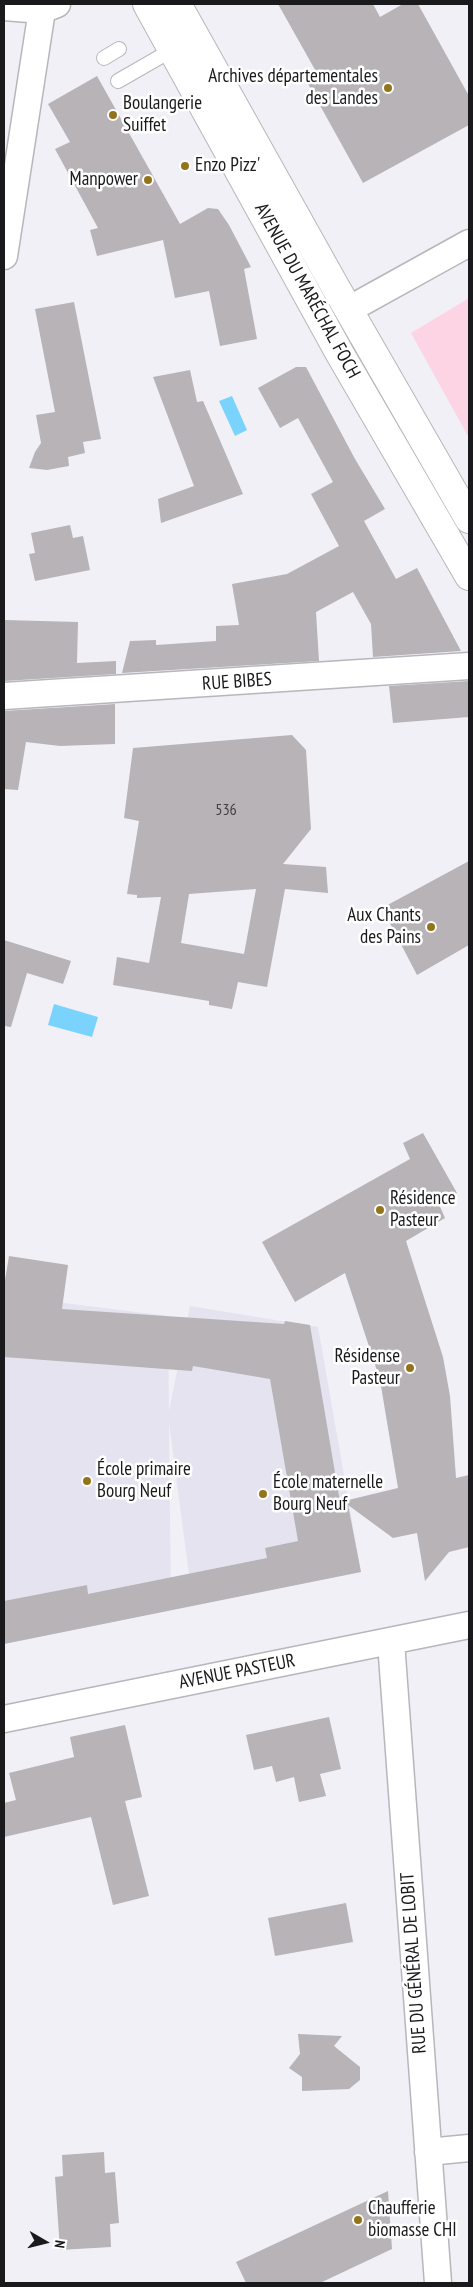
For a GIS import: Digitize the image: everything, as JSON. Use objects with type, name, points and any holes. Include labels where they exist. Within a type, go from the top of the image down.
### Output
[{"type":"main road","name":"AVENUE DU MARÉCHAL FOCH","points":[[147,4],[340,354],[469,576]]},
{"type":"main road","name":"AVENUE DU MARÉCHAL FOCH","points":[[177,4],[348,310],[469,519]]},
{"type":"street","points":[[4,7],[49,7],[4,256]]},
{"type":"street","points":[[348,310],[469,243]]},
{"type":"street","points":[[340,354],[363,368],[451,520],[469,529]]},
{"type":"street","name":"RUE BIBES","points":[[4,696],[469,666]]},
{"type":"street","name":"AVENUE PASTEUR","points":[[4,1719],[469,1625]]},
{"type":"street","name":"RUE DU GÉNÉRAL DE LOBIT","points":[[391,1642],[438,2283]]},
{"type":"street","points":[[428,2152],[469,2148]]},
{"type":"lane","points":[[104,58],[120,49]]},
{"type":"lane","points":[[118,81],[172,50]]},
{"type":"shaded area","points":[[469,298],[469,438],[411,333]]},
{"type":"shaded area","points":[[32,1299],[168,1316],[169,1411],[190,1306],[318,1327],[361,1572],[193,1605],[169,1423],[171,1610],[4,1644],[4,1352]]},
{"type":"water","points":[[232,396],[247,430],[235,436],[219,401]]},
{"type":"water","points":[[54,1004],[98,1017],[92,1037],[48,1025]]},
{"type":"building","name":"Archives départementales des Landes","points":[[278,4],[373,4],[380,17],[403,4],[418,4],[469,96],[469,125],[363,183],[307,82],[318,75]]},
{"type":"building","points":[[97,76],[180,224],[208,208],[218,209],[229,225],[251,267],[244,269],[257,339],[220,346],[209,291],[175,298],[163,240],[97,256],[90,230],[98,228],[55,149],[70,142],[48,104]]},
{"type":"building","points":[[74,302],[101,439],[83,442],[85,453],[68,457],[69,466],[47,470],[29,468],[35,452],[41,443],[36,415],[55,412],[35,309]]},
{"type":"building","points":[[296,367],[306,367],[355,459],[385,509],[364,521],[396,579],[417,568],[461,651],[373,657],[371,624],[353,592],[316,612],[319,661],[122,673],[130,641],[156,640],[156,645],[216,641],[216,626],[239,625],[232,584],[287,574],[339,546],[311,494],[333,482],[298,418],[280,428],[258,388]]},
{"type":"building","points":[[190,370],[197,402],[203,401],[243,494],[161,523],[158,499],[194,486],[153,377]]},
{"type":"building","points":[[70,525],[73,538],[83,536],[90,570],[35,581],[29,554],[35,553],[31,533]]},
{"type":"building","points":[[4,620],[78,622],[77,663],[116,661],[116,674],[4,681]]},
{"type":"building","points":[[469,681],[469,717],[393,723],[389,686]]},
{"type":"building","points":[[115,704],[115,744],[60,746],[26,742],[18,790],[4,789],[4,711]]},
{"type":"building","points":[[292,735],[306,750],[311,829],[283,864],[326,867],[328,893],[285,889],[267,987],[238,982],[232,1009],[209,1005],[209,1001],[113,985],[117,957],[149,963],[161,897],[137,898],[137,895],[127,894],[139,821],[124,818],[133,748]],"holes":[[[256,889],[244,954],[181,943],[189,894]]]},
{"type":"building","name":"Aux Chants des Pains","points":[[469,861],[469,945],[417,975],[382,908]]},
{"type":"building","points":[[4,940],[71,961],[63,984],[27,973],[11,1027],[4,1026]]},
{"type":"building","points":[[423,1133],[457,1193],[438,1202],[445,1218],[406,1241],[443,1357],[450,1396],[456,1478],[469,1475],[469,1547],[449,1552],[425,1581],[417,1533],[393,1538],[348,1505],[361,1572],[4,1644],[4,1601],[87,1585],[88,1594],[267,1558],[265,1548],[298,1541],[270,1379],[193,1366],[192,1371],[4,1357],[4,1286],[9,1256],[68,1265],[62,1309],[284,1324],[285,1321],[310,1325],[340,1502],[398,1488],[380,1380],[345,1273],[295,1302],[262,1242],[410,1159],[403,1143]]},
{"type":"building","points":[[329,1717],[341,1769],[320,1774],[326,1796],[299,1802],[294,1777],[276,1782],[272,1766],[254,1770],[246,1735]]},
{"type":"building","points":[[125,1725],[142,1797],[125,1801],[149,1896],[113,1905],[91,1817],[4,1837],[4,1803],[16,1800],[9,1773],[74,1757],[70,1737]]},
{"type":"building","points":[[346,1903],[353,1942],[275,1956],[268,1918]]},
{"type":"building","points":[[298,2034],[342,2036],[334,2046],[360,2067],[360,2080],[349,2089],[302,2091],[302,2077],[289,2068],[300,2054]]},
{"type":"building","points":[[104,2152],[105,2173],[115,2172],[119,2223],[110,2224],[111,2247],[60,2250],[55,2177],[63,2176],[62,2155]]},
{"type":"building","name":"Chaufferie biomasse CHI","points":[[388,2191],[392,2249],[320,2283],[246,2283],[236,2262]]},
{"type":"place","name":"Archives départementales des Landes","points":[[388,88]]},
{"type":"place","name":"Boulangerie Suiffet","points":[[113,115]]},
{"type":"place","name":"Enzo Pizz'","points":[[185,166]]},
{"type":"place","name":"Manpower","points":[[148,180]]},
{"type":"place","name":"Aux Chants des Pains","points":[[431,927]]},
{"type":"place","name":"Résidence Pasteur","points":[[380,1210]]},
{"type":"place","name":"Résidense Pasteur","points":[[410,1368]]},
{"type":"place","name":"École primaire Bourg Neuf","points":[[87,1481]]},
{"type":"place","name":"École maternelle Bourg Neuf","points":[[263,1494]]},
{"type":"place","name":"Chaufferie biomasse CHI","points":[[358,2220]]}]
